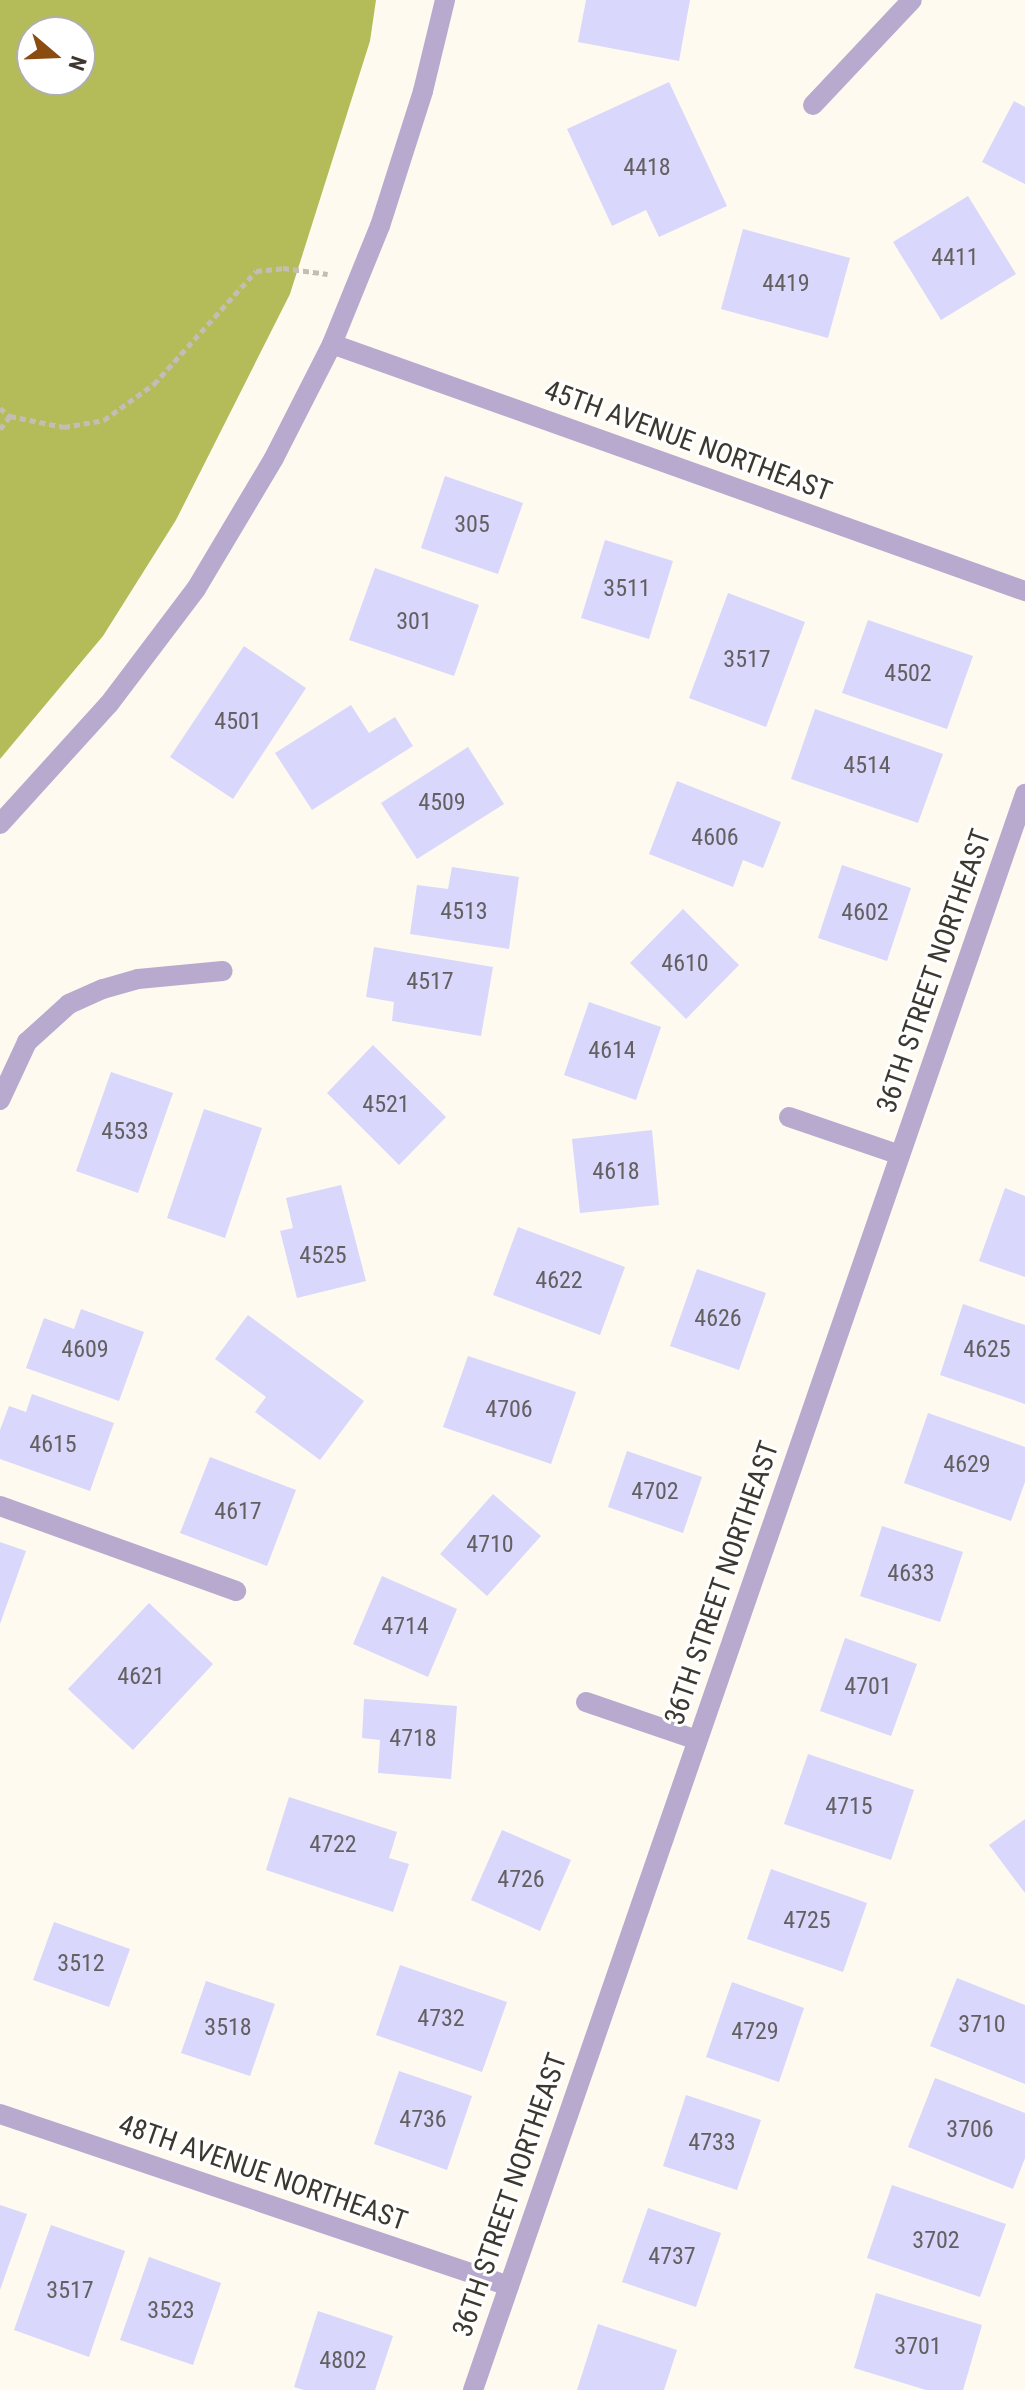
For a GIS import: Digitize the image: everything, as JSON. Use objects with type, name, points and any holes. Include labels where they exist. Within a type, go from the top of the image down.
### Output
[{"type":"street","points":[[0,824],[109,704],[196,589],[274,458],[332,344],[380,226],[423,91],[445,0]]},
{"type":"street","points":[[813,105],[912,0]]},
{"type":"street","name":"45TH AVENUE NORTHEAST","points":[[332,344],[1025,591]]},
{"type":"street","name":"36TH STREET NORTHEAST","points":[[473,2390],[1025,794]]},
{"type":"street","points":[[0,1100],[27,1042],[69,1004],[103,989],[138,979],[223,971]]},
{"type":"street","points":[[789,1117],[900,1155]]},
{"type":"street","points":[[0,1506],[236,1591]]},
{"type":"street","points":[[586,1702],[697,1740]]},
{"type":"street","name":"48TH AVENUE NORTHEAST","points":[[0,2114],[509,2286]]},
{"type":"path","points":[[0,408],[10,416],[64,427],[104,420],[154,384],[256,271],[283,268],[359,278]]},
{"type":"path","points":[[0,429],[10,416]]},
{"type":"green space","points":[[0,0],[376,0],[370,41],[290,294],[176,520],[103,636],[0,759]]},
{"type":"building","points":[[586,0],[690,0],[679,61],[578,42]]},
{"type":"building","points":[[669,82],[727,206],[659,237],[646,210],[612,226],[567,129]]},
{"type":"building","points":[[1014,101],[1025,107],[1025,184],[982,162]]},
{"type":"building","points":[[968,196],[1016,274],[941,320],[893,242]]},
{"type":"building","points":[[743,229],[850,258],[828,338],[721,309]]},
{"type":"building","points":[[445,476],[523,503],[498,574],[421,548]]},
{"type":"building","points":[[605,540],[673,561],[649,639],[581,618]]},
{"type":"building","points":[[375,568],[479,605],[454,676],[349,640]]},
{"type":"building","points":[[728,593],[805,622],[766,727],[689,698]]},
{"type":"building","points":[[868,620],[973,656],[947,729],[842,693]]},
{"type":"building","points":[[244,646],[306,688],[233,799],[170,757]]},
{"type":"building","points":[[351,705],[369,733],[395,717],[413,746],[312,810],[275,753]]},
{"type":"building","points":[[815,709],[943,754],[918,823],[791,779]]},
{"type":"building","points":[[468,747],[504,804],[417,859],[381,803]]},
{"type":"building","points":[[677,781],[781,822],[763,868],[743,860],[733,887],[649,854]]},
{"type":"building","points":[[842,865],[911,888],[887,961],[818,938]]},
{"type":"building","points":[[452,867],[519,877],[509,949],[410,934],[417,885],[448,889]]},
{"type":"building","points":[[683,909],[739,965],[686,1019],[630,963]]},
{"type":"building","points":[[374,947],[493,967],[481,1036],[392,1021],[394,1002],[366,997]]},
{"type":"building","points":[[589,1002],[661,1027],[636,1100],[564,1075]]},
{"type":"building","points":[[373,1045],[446,1117],[399,1165],[327,1093]]},
{"type":"building","points":[[111,1072],[173,1093],[138,1193],[76,1171]]},
{"type":"building","points":[[204,1109],[262,1128],[225,1238],[167,1218]]},
{"type":"building","points":[[652,1130],[659,1205],[580,1213],[572,1139]]},
{"type":"building","points":[[341,1185],[366,1281],[297,1298],[280,1231],[293,1228],[286,1198]]},
{"type":"building","points":[[1005,1188],[1025,1196],[1025,1277],[979,1261]]},
{"type":"building","points":[[518,1227],[625,1267],[600,1335],[493,1295]]},
{"type":"building","points":[[697,1269],[766,1293],[739,1370],[670,1346]]},
{"type":"building","points":[[963,1304],[1025,1325],[1025,1404],[940,1375]]},
{"type":"building","points":[[81,1309],[144,1332],[119,1401],[26,1368],[44,1318],[74,1329]]},
{"type":"building","points":[[248,1315],[364,1401],[320,1460],[255,1412],[266,1397],[215,1359]]},
{"type":"building","points":[[468,1356],[576,1392],[551,1464],[443,1427]]},
{"type":"building","points":[[32,1394],[114,1423],[90,1491],[0,1459],[0,1430],[9,1406],[26,1412]]},
{"type":"building","points":[[928,1413],[1025,1447],[1025,1482],[1011,1521],[904,1483]]},
{"type":"building","points":[[627,1451],[702,1477],[683,1533],[608,1507]]},
{"type":"building","points":[[210,1457],[296,1490],[267,1566],[180,1533]]},
{"type":"building","points":[[493,1494],[541,1536],[487,1596],[440,1554]]},
{"type":"building","points":[[882,1526],[963,1552],[940,1622],[860,1596]]},
{"type":"building","points":[[0,1542],[26,1551],[0,1624]]},
{"type":"building","points":[[382,1576],[457,1609],[428,1677],[353,1644]]},
{"type":"building","points":[[149,1603],[213,1664],[133,1750],[68,1689]]},
{"type":"building","points":[[845,1638],[917,1664],[891,1736],[820,1711]]},
{"type":"building","points":[[364,1699],[457,1706],[451,1779],[378,1773],[380,1740],[362,1738]]},
{"type":"building","points":[[808,1754],[914,1790],[891,1860],[784,1824]]},
{"type":"building","points":[[289,1797],[397,1832],[389,1858],[409,1864],[393,1912],[266,1870]]},
{"type":"building","points":[[1025,1819],[1025,1893],[989,1845]]},
{"type":"building","points":[[502,1830],[571,1860],[540,1931],[471,1900]]},
{"type":"building","points":[[771,1869],[867,1903],[843,1972],[747,1939]]},
{"type":"building","points":[[54,1922],[130,1949],[109,2007],[33,1980]]},
{"type":"building","points":[[400,1965],[507,2002],[482,2072],[376,2035]]},
{"type":"building","points":[[957,1978],[1025,2005],[1025,2084],[930,2046]]},
{"type":"building","points":[[206,1981],[275,2004],[250,2076],[181,2053]]},
{"type":"building","points":[[732,1982],[804,2008],[779,2082],[706,2057]]},
{"type":"building","points":[[399,2071],[472,2096],[447,2170],[374,2144]]},
{"type":"building","points":[[935,2078],[1025,2113],[1025,2158],[1013,2189],[908,2147]]},
{"type":"building","points":[[686,2095],[761,2120],[737,2190],[663,2166]]},
{"type":"building","points":[[892,2185],[1006,2224],[980,2297],[867,2258]]},
{"type":"building","points":[[0,2205],[27,2214],[0,2290]]},
{"type":"building","points":[[648,2208],[721,2233],[696,2307],[622,2282]]},
{"type":"building","points":[[51,2225],[125,2251],[89,2357],[14,2330]]},
{"type":"building","points":[[149,2257],[221,2283],[193,2365],[120,2340]]},
{"type":"building","points":[[876,2293],[982,2325],[963,2390],[926,2390],[854,2368]]},
{"type":"building","points":[[318,2311],[393,2336],[375,2390],[304,2390],[294,2387]]},
{"type":"building","points":[[598,2324],[677,2350],[664,2390],[577,2390]]}]
